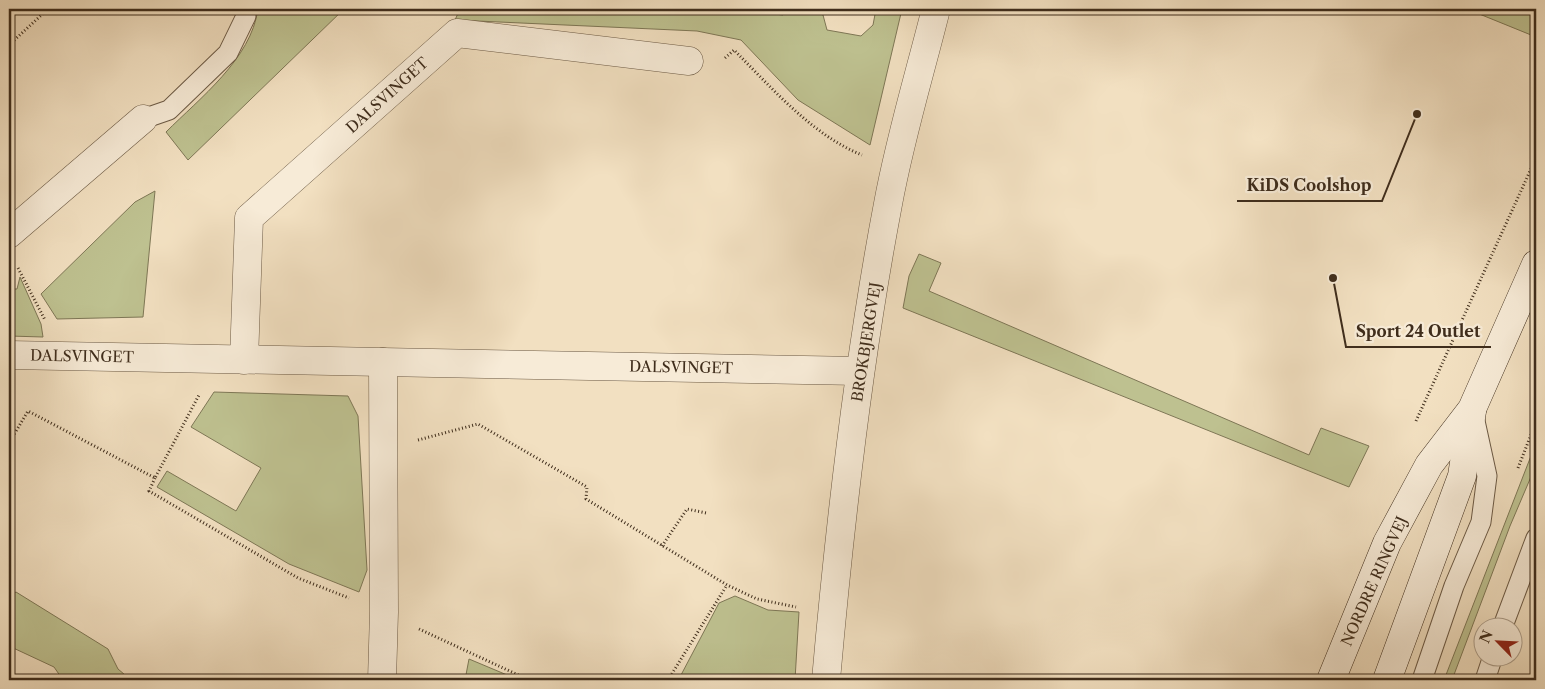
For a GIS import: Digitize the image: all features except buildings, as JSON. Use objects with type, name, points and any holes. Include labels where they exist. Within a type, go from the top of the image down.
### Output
[{"type":"street","name":"BROKBJERGVEJ","points":[[826,680],[832,609],[860,371],[888,202],[936,9]]},
{"type":"street","name":"DALSVINGET","points":[[244,360],[249,218],[457,33],[689,61]]},
{"type":"street","points":[[9,234],[143,119]]},
{"type":"street","name":"NORDRE RINGVEJ","points":[[1331,680],[1388,543],[1429,465],[1472,409],[1536,264]]},
{"type":"street","name":"DALSVINGET","points":[[9,355],[860,371]]},
{"type":"street","points":[[382,680],[384,612],[383,362]]},
{"type":"street","name":"NORDRE RINGVEJ","points":[[1387,680],[1462,476],[1472,409]]},
{"type":"lane","points":[[143,119],[169,110],[228,53],[246,16],[244,9]]},
{"type":"lane","points":[[1422,680],[1454,586],[1481,522],[1487,476],[1472,409]]},
{"type":"lane","points":[[1507,616],[1536,538]]},
{"type":"lane","points":[[1485,680],[1490,666]]},
{"type":"path","points":[[9,45],[48,9]]},
{"type":"path","points":[[689,61],[700,77],[734,50],[795,112],[849,150],[896,169]]},
{"type":"path","points":[[18,266],[48,326],[55,356]]},
{"type":"path","points":[[218,359],[149,491],[298,578],[384,612],[529,680]]},
{"type":"path","points":[[9,442],[28,411],[155,478]]},
{"type":"path","points":[[384,449],[478,424],[587,487],[586,499],[727,585],[757,599],[799,607],[832,609]]},
{"type":"path","points":[[662,546],[687,509],[706,512]]},
{"type":"path","points":[[668,680],[727,585]]},
{"type":"green space","points":[[258,9],[344,9],[188,160],[166,132],[208,91],[235,61],[253,27]]},
{"type":"green space","points":[[460,9],[732,9],[783,15],[789,9],[811,9],[823,15],[827,30],[861,36],[873,25],[876,9],[902,9],[870,145],[798,100],[741,40],[697,31],[455,20]]},
{"type":"green space","points":[[1467,9],[1536,9],[1536,37]]},
{"type":"green space","points":[[155,191],[143,317],[57,319],[41,294],[135,202]]},
{"type":"green space","points":[[919,254],[941,263],[929,291],[1309,455],[1321,428],[1369,446],[1349,487],[903,308],[909,276]]},
{"type":"green space","points":[[20,277],[41,324],[43,337],[9,336],[9,289],[17,289]]},
{"type":"green space","points":[[214,392],[348,396],[358,416],[367,570],[359,592],[289,564],[157,487],[167,471],[236,511],[261,468],[191,427]]},
{"type":"green space","points":[[1536,443],[1536,465],[1510,526],[1476,616],[1472,616],[1472,627],[1452,680],[1444,680]]},
{"type":"green space","points":[[16,592],[108,649],[118,669],[131,680],[63,680],[54,667],[9,646],[9,596]]},
{"type":"green space","points":[[735,596],[768,610],[799,612],[795,680],[703,680],[681,675],[719,603]]},
{"type":"green space","points":[[469,659],[519,680],[465,680]]},
{"type":"place","name":"KiDS Coolshop","points":[[1417,114]]},
{"type":"place","name":"Sport 24 Outlet","points":[[1333,278]]}]
